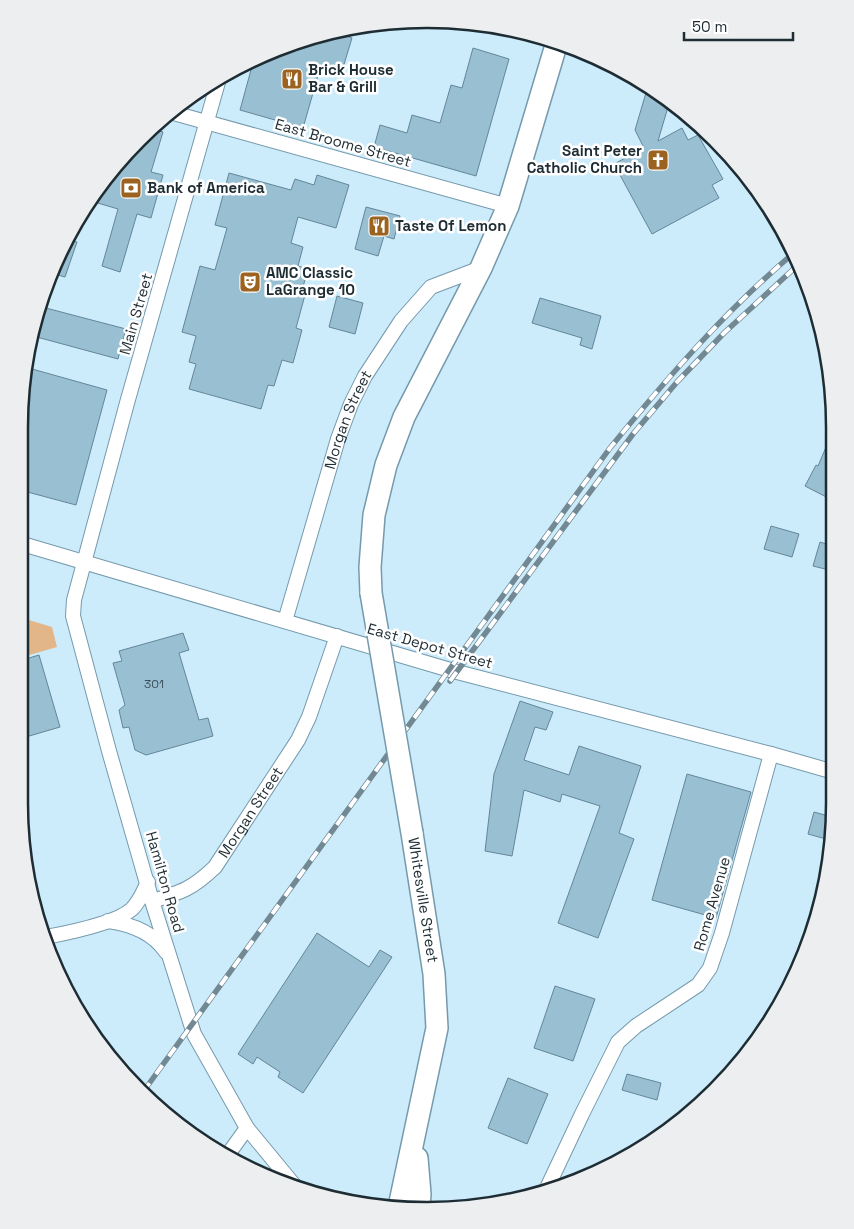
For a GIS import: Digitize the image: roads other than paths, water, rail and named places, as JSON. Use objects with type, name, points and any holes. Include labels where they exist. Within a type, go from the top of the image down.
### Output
[{"type":"highway","points":[[481,268],[508,206],[555,49]]},
{"type":"highway","name":"Whitesville Street","points":[[400,1201],[437,1028],[434,974],[371,594],[371,541],[374,515],[386,465],[404,416],[481,268]]},
{"type":"highway","points":[[415,1135],[419,1202]]},
{"type":"street","name":"Main Street","points":[[84,562],[216,88]]},
{"type":"street","name":"East Broome Street","points":[[179,114],[508,206]]},
{"type":"street","name":"Morgan Street","points":[[285,621],[338,439],[351,404],[365,376],[401,321],[431,287],[481,268]]},
{"type":"street","name":"East Depot Street","points":[[28,546],[457,672],[826,770]]},
{"type":"street","name":"Hamilton Road","points":[[84,562],[74,600],[73,616],[152,901],[194,1034],[247,1128],[286,1175]]},
{"type":"street","name":"Morgan Street","points":[[152,901],[182,892],[200,881],[215,867],[298,740],[309,717],[337,636]]},
{"type":"street","name":"Rome Avenue","points":[[550,1182],[618,1042],[636,1026],[698,985],[710,968],[722,934],[770,754]]},
{"type":"street","points":[[51,936],[107,921],[124,914],[141,898],[148,882]]},
{"type":"street","points":[[107,921],[121,922],[138,928],[162,946],[170,959]]},
{"type":"street","points":[[232,1150],[247,1128]]},
{"type":"railway","points":[[147,1086],[610,448],[653,396],[721,321],[789,258]]},
{"type":"railway","points":[[450,681],[633,434],[677,382],[724,333],[794,269]]},
{"type":"place","name":"Brick House Bar & Grill","points":[[292,79]]},
{"type":"place","name":"Saint Peter Catholic Church","points":[[658,160]]},
{"type":"place","name":"Bank of America","points":[[131,188]]},
{"type":"place","name":"Taste Of Lemon","points":[[379,226]]},
{"type":"place","name":"AMC Classic LaGrange 10","points":[[250,282]]}]
